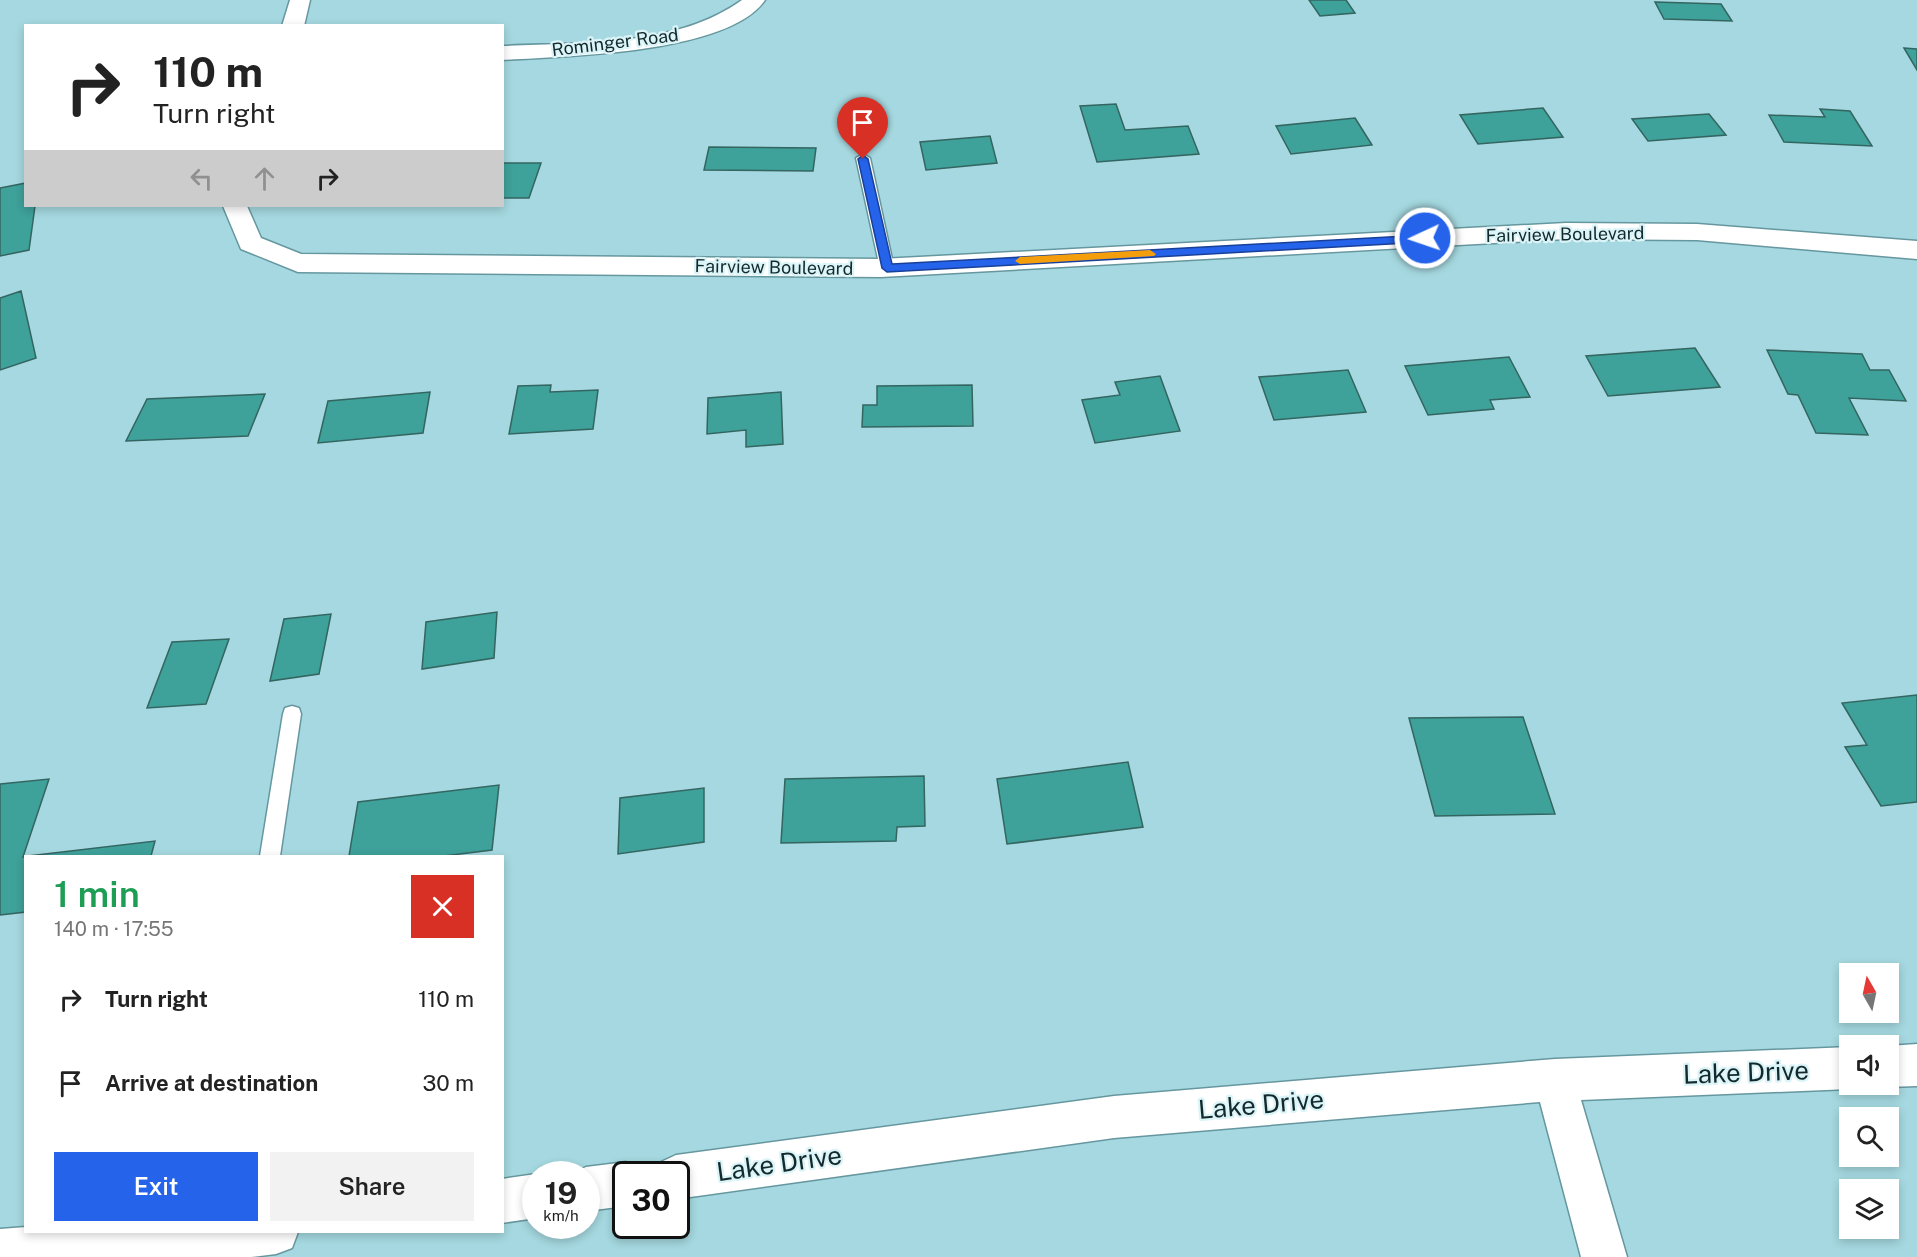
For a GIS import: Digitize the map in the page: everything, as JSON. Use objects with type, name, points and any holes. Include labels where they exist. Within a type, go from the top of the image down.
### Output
[{"type":"street","points":[[294,24],[300,0]]},
{"type":"street","name":"Rominger Road","points":[[504,53],[611,45],[690,33],[734,16],[755,0]]},
{"type":"street","name":"Fairview Boulevard","points":[[235,207],[250,243],[298,263],[887,268],[1566,231],[1697,232],[1917,250]]},
{"type":"street","points":[[1899,1066],[1917,1065]]},
{"type":"street","name":"Lake Drive","points":[[690,1175],[1114,1117],[1555,1080],[1839,1068]]},
{"type":"street","points":[[1555,1080],[1604,1257]]},
{"type":"street","points":[[504,1201],[522,1198]]},
{"type":"street","points":[[0,1251],[255,1233]]},
{"type":"lane","points":[[863,159],[887,268]]},
{"type":"lane","points":[[270,855],[292,714]]},
{"type":"building","points":[[1309,0],[1346,0],[1355,13],[1320,16]]},
{"type":"building","points":[[1655,2],[1721,4],[1732,21],[1664,19]]},
{"type":"building","points":[[1904,48],[1917,49],[1917,70]]},
{"type":"building","points":[[1116,104],[1125,130],[1188,126],[1199,154],[1097,162],[1080,106]]},
{"type":"building","points":[[1543,108],[1563,137],[1478,144],[1460,115]]},
{"type":"building","points":[[1820,109],[1850,111],[1872,146],[1784,142],[1769,115],[1825,117]]},
{"type":"building","points":[[1709,114],[1726,135],[1648,141],[1632,119]]},
{"type":"building","points":[[1355,118],[1372,145],[1291,154],[1276,126]]},
{"type":"building","points":[[990,136],[997,163],[926,170],[920,142]]},
{"type":"building","points":[[709,147],[816,148],[813,171],[704,170]]},
{"type":"building","points":[[504,163],[541,163],[529,198],[504,198]]},
{"type":"building","points":[[24,183],[24,207],[35,207],[29,250],[0,256],[0,188]]},
{"type":"building","points":[[21,291],[36,358],[0,370],[0,298]]},
{"type":"building","points":[[1695,348],[1720,387],[1608,396],[1586,356]]},
{"type":"building","points":[[1767,350],[1862,354],[1870,370],[1889,370],[1906,401],[1849,398],[1868,435],[1816,433],[1798,395],[1788,394]]},
{"type":"building","points":[[1509,357],[1530,397],[1490,400],[1494,409],[1428,415],[1405,366]]},
{"type":"building","points":[[1348,370],[1366,412],[1274,420],[1259,377]]},
{"type":"building","points":[[1160,376],[1180,431],[1095,443],[1082,400],[1120,395],[1115,382]]},
{"type":"building","points":[[551,385],[550,392],[598,390],[593,429],[509,434],[518,386]]},
{"type":"building","points":[[972,385],[973,426],[862,427],[863,405],[877,405],[877,386]]},
{"type":"building","points":[[430,392],[423,433],[318,443],[328,401]]},
{"type":"building","points":[[781,392],[783,444],[746,447],[746,430],[707,434],[708,398]]},
{"type":"building","points":[[265,394],[248,436],[126,441],[147,399]]},
{"type":"building","points":[[497,612],[494,658],[422,669],[426,622]]},
{"type":"building","points":[[331,614],[319,674],[270,681],[284,619]]},
{"type":"building","points":[[229,639],[206,704],[147,708],[172,642]]},
{"type":"building","points":[[1917,695],[1917,802],[1881,806],[1845,747],[1867,745],[1842,703]]},
{"type":"building","points":[[1523,717],[1555,814],[1435,816],[1409,718]]},
{"type":"building","points":[[1128,762],[1143,827],[1007,844],[997,779]]},
{"type":"building","points":[[924,776],[925,826],[897,827],[896,841],[781,843],[785,779]]},
{"type":"building","points":[[49,779],[23,857],[24,912],[0,915],[0,784]]},
{"type":"building","points":[[499,785],[492,850],[452,855],[349,855],[358,802]]},
{"type":"building","points":[[704,788],[704,842],[618,854],[620,798]]},
{"type":"building","points":[[155,841],[151,855],[36,855]]},
{"type":"slow traffic","points":[[1020,261],[1150,254]]},
{"type":"route","points":[[863,159],[887,268],[1425,238]]}]
